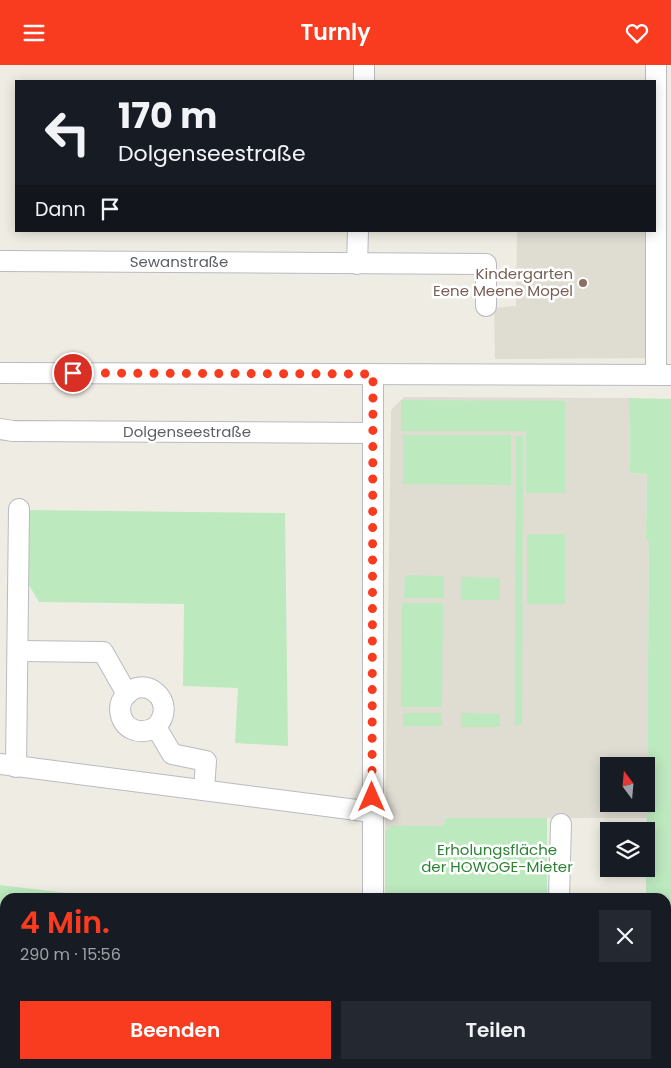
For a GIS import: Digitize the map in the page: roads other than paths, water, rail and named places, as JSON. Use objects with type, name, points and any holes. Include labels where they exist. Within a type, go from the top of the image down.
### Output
[{"type":"street","points":[[364,65],[364,80]]},
{"type":"street","points":[[0,373],[663,375],[656,65]]},
{"type":"street","points":[[357,263],[358,232]]},
{"type":"street","name":"Sewanstraße","points":[[0,261],[486,264],[486,306]]},
{"type":"street","points":[[372,893],[373,374]]},
{"type":"street","name":"Dolgenseestraße","points":[[0,429],[32,431],[373,433]]},
{"type":"street","points":[[19,509],[18,651],[8,765],[372,812]]},
{"type":"street","points":[[18,651],[103,652],[127,694]]},
{"type":"street","points":[[143,687],[159,694],[165,708],[163,717],[156,727],[140,731],[134,730],[125,724],[120,711],[122,700],[131,690],[143,687]]},
{"type":"street","points":[[156,727],[172,754],[206,761],[204,790]]},
{"type":"street","points":[[559,893],[561,824]]},
{"type":"place","name":"Kindergarten Eene Meene Mopel","points":[[583,283]]},
{"type":"park label","name":"Erholungsfläche der HOWOGE-Mieter","points":[[497,858]]}]
